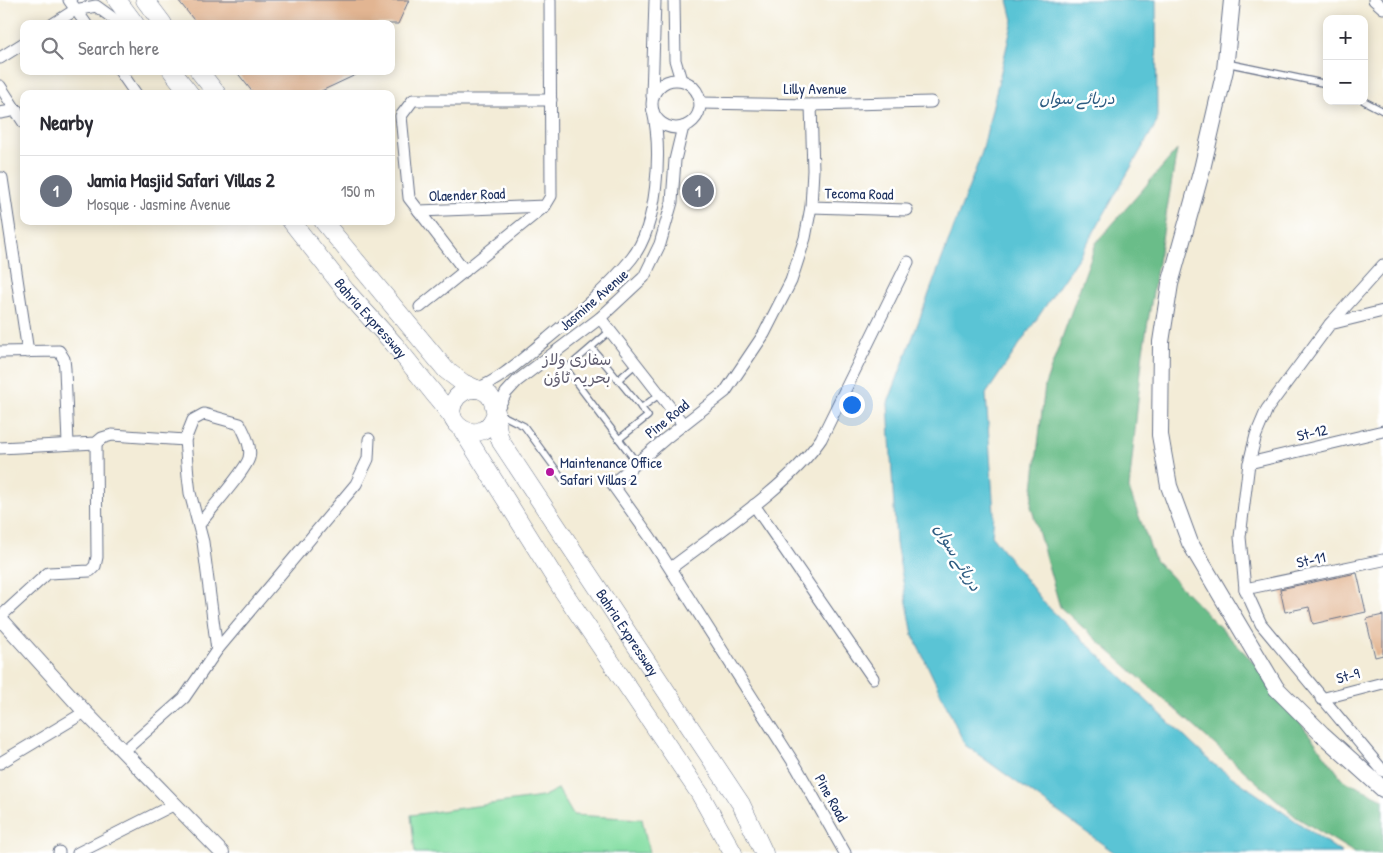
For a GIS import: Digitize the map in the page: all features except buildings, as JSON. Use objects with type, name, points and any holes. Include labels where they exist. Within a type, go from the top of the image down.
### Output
[{"type":"main road","points":[[117,0],[132,20]]},
{"type":"main road","points":[[145,0],[159,20]]},
{"type":"main road","points":[[1232,0],[1226,63],[1202,169],[1170,284],[1160,342],[1160,435],[1169,486],[1190,543],[1276,688],[1322,734],[1383,789]]},
{"type":"main road","points":[[175,75],[187,90]]},
{"type":"main road","points":[[202,75],[215,90]]},
{"type":"main road","name":"Bahria Expressway","points":[[294,225],[346,291],[394,344],[457,422],[563,591],[700,794],[733,853]]},
{"type":"main road","name":"Bahria Expressway","points":[[326,225],[446,370],[463,383],[476,389]]},
{"type":"main road","points":[[476,389],[488,394],[496,412],[491,424],[486,429],[473,432],[457,422],[452,408],[460,394],[476,389]]},
{"type":"main road","name":"Bahria Expressway","points":[[496,412],[496,430],[501,442],[741,804],[764,853]]},
{"type":"street","points":[[420,307],[545,206],[551,196],[550,0]]},
{"type":"street","points":[[652,98],[658,87],[669,81],[682,80],[692,86],[699,96],[700,109],[694,120],[683,126],[670,127],[659,121],[653,111],[652,98],[655,0]]},
{"type":"street","points":[[674,0],[675,60],[682,80]]},
{"type":"street","points":[[1374,0],[1383,8]]},
{"type":"street","points":[[57,20],[72,5],[96,6],[116,20]]},
{"type":"street","points":[[72,5],[83,20]]},
{"type":"street","points":[[0,58],[20,46]]},
{"type":"street","points":[[123,75],[133,90]]},
{"type":"street","points":[[0,86],[20,116]]},
{"type":"street","name":"Olaender Road","points":[[545,206],[418,211],[409,198],[400,116],[413,100],[551,100]]},
{"type":"street","name":"Lilly Avenue","points":[[700,103],[811,105],[930,102]]},
{"type":"street","name":"Pine Road","points":[[811,105],[813,170],[811,207],[805,238],[791,281],[764,334],[725,392],[683,424],[612,484],[671,568],[798,768],[844,853]]},
{"type":"street","points":[[0,113],[17,110]]},
{"type":"street","name":"Jasmine Avenue","points":[[476,389],[486,385],[507,371],[584,308],[633,257],[643,237],[654,199],[656,126],[653,111]]},
{"type":"street","name":"Jasmine Avenue","points":[[496,412],[506,393],[517,381],[600,318],[644,277],[660,244],[672,202],[674,160],[683,126]]},
{"type":"street","points":[[2,178],[28,352]]},
{"type":"street","name":"Tecoma Road","points":[[811,207],[907,210]]},
{"type":"street","points":[[418,211],[465,271]]},
{"type":"street","points":[[671,568],[754,505],[809,456],[821,439],[908,262]]},
{"type":"street","points":[[1383,265],[1330,324],[1267,409],[1256,435],[1249,464],[1244,490],[1240,537],[1245,589],[1261,624],[1383,771]]},
{"type":"street","points":[[1330,324],[1383,311]]},
{"type":"street","points":[[600,318],[683,424]]},
{"type":"street","points":[[0,352],[59,352],[64,359],[68,444]]},
{"type":"street","points":[[199,525],[243,468],[249,457],[247,439],[240,424],[204,414],[193,420],[185,440],[190,493],[199,525],[217,650]]},
{"type":"street","name":"St-12","points":[[1249,464],[1383,432]]},
{"type":"street","points":[[0,448],[96,443],[102,438],[112,435],[185,440]]},
{"type":"street","points":[[124,751],[184,698],[217,650],[356,484],[368,459],[369,439]]},
{"type":"street","points":[[96,443],[95,566],[90,571],[48,573],[0,617],[85,712],[222,853]]},
{"type":"street","points":[[754,505],[873,678]]},
{"type":"street","name":"St-11","points":[[1245,589],[1383,560]]},
{"type":"street","name":"St-9","points":[[1321,698],[1383,684]]},
{"type":"street","points":[[0,763],[85,712]]},
{"type":"street","points":[[78,853],[175,804]]},
{"type":"lane","points":[[1226,63],[1323,83]]},
{"type":"lane","points":[[1368,103],[1383,110]]},
{"type":"lane","points":[[610,331],[566,369],[637,463]]},
{"type":"lane","points":[[592,348],[648,416],[619,439]]},
{"type":"lane","points":[[618,380],[636,364]]},
{"type":"lane","points":[[641,408],[660,394]]},
{"type":"lane","points":[[496,412],[524,426],[566,483]]},
{"type":"green space","points":[[1177,150],[1143,351],[1129,489],[1155,560],[1262,671],[1343,780],[1383,799],[1383,853],[1355,853],[1296,817],[1060,607],[1031,506],[1045,385],[1096,243]]},
{"type":"green space","points":[[558,789],[573,815],[642,819],[649,853],[415,853],[411,815],[542,797]]},
{"type":"water","name":"دریائے سواں","points":[[1008,0],[1156,0],[1157,122],[1084,249],[986,394],[994,514],[992,536],[1045,604],[1212,763],[1342,853],[1115,853],[965,745],[913,635],[896,543],[888,403],[982,152],[1013,20]]},
{"type":"place","name":"Jamia Masjid Safari Villas 2","points":[[698,191]]},
{"type":"place","name":"Maintenance Office Safari Villas 2","points":[[550,472]]},
{"type":"district","name":"سفاری ولاز بحریہ ٹاؤن","points":[[577,368]]}]
